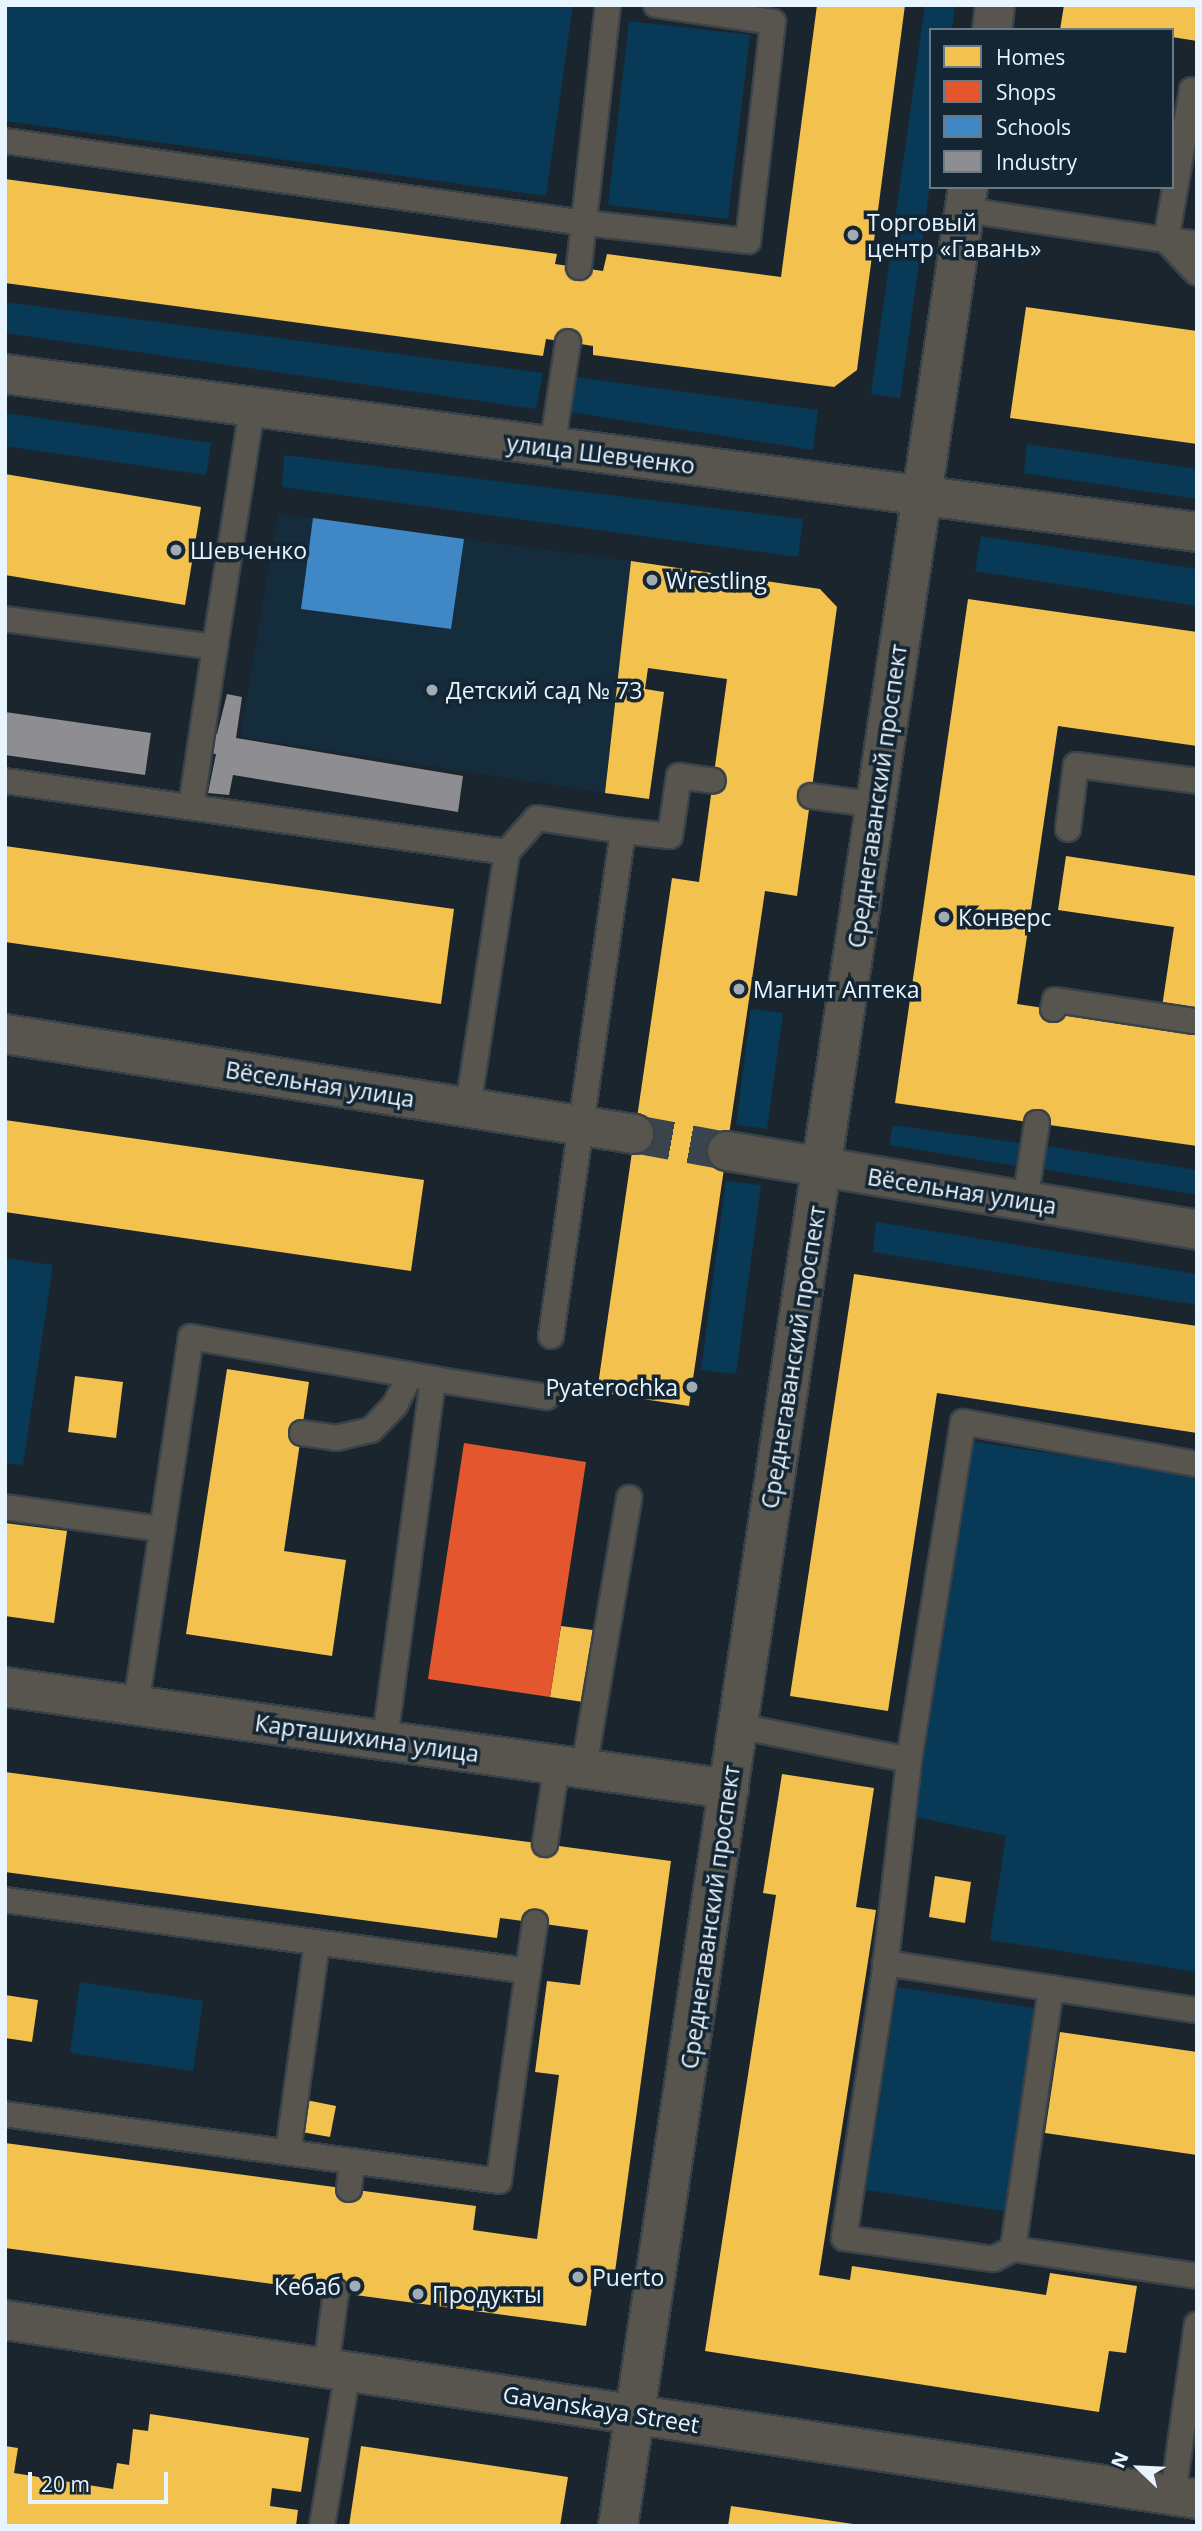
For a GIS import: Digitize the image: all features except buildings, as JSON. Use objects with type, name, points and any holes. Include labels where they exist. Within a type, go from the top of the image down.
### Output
[{"type":"street","points":[[992,28],[995,5]]},
{"type":"street","name":"Среднегаванский проспект","points":[[618,2526],[967,199]]},
{"type":"street","name":"улица Шевченко","points":[[5,374],[1197,532]]},
{"type":"street","name":"Вёсельная улица","points":[[5,1034],[635,1134]]},
{"type":"street","name":"Вёсельная улица","points":[[727,1151],[1197,1230]]},
{"type":"street","name":"Карташихина улица","points":[[5,1687],[729,1789]]},
{"type":"street","name":"Gavanskaya Street","points":[[5,2320],[1185,2497]]},
{"type":"lane","points":[[579,267],[608,5]]},
{"type":"lane","points":[[5,141],[585,223],[748,241],[773,22],[656,5]]},
{"type":"lane","points":[[1166,240],[1192,90],[1197,90]]},
{"type":"lane","points":[[967,199],[1197,244]]},
{"type":"lane","points":[[1166,240],[1197,272]]},
{"type":"lane","points":[[552,447],[568,342]]},
{"type":"lane","points":[[191,807],[251,407]]},
{"type":"lane","points":[[5,619],[215,647]]},
{"type":"lane","points":[[1068,829],[1076,765],[1197,781]]},
{"type":"lane","points":[[468,1107],[507,852],[537,818],[670,836],[679,776],[713,781]]},
{"type":"lane","points":[[5,781],[507,852]]},
{"type":"lane","points":[[811,796],[876,805]]},
{"type":"lane","points":[[551,1336],[578,1125],[623,831]]},
{"type":"lane","points":[[1053,1009],[1055,1000],[1194,1021]]},
{"type":"lane","points":[[1025,1201],[1037,1123]]},
{"type":"lane","points":[[135,1705],[191,1337],[547,1397]]},
{"type":"lane","points":[[302,1433],[336,1438],[371,1430],[422,1377]]},
{"type":"lane","points":[[385,1740],[422,1377]]},
{"type":"lane","points":[[1197,1464],[963,1422],[909,1760],[885,1963],[844,2238],[993,2259],[1013,2249],[1197,2276]]},
{"type":"lane","points":[[545,1844],[570,1766],[629,1498]]},
{"type":"lane","points":[[5,1507],[162,1529]]},
{"type":"lane","points":[[738,1726],[909,1760]]},
{"type":"lane","points":[[5,1900],[528,1971]]},
{"type":"lane","points":[[5,2114],[499,2181],[536,1923]]},
{"type":"lane","points":[[288,2152],[317,1942]]},
{"type":"lane","points":[[885,1963],[1197,2010]]},
{"type":"lane","points":[[1013,2249],[1051,1988]]},
{"type":"lane","points":[[349,2189],[352,2161]]},
{"type":"lane","points":[[322,2526],[337,2370],[336,2292]]},
{"type":"lane","points":[[1185,2497],[1197,2325]]},
{"type":"shaded area","points":[[5,5],[573,5],[546,196],[5,121]]},
{"type":"shaded area","points":[[925,5],[955,5],[952,28],[929,28],[929,189],[900,398],[871,394]]},
{"type":"shaded area","points":[[629,21],[750,35],[728,219],[608,205]]},
{"type":"shaded area","points":[[5,302],[543,373],[536,409],[5,333]]},
{"type":"shaded area","points":[[575,377],[818,410],[813,450],[570,412]]},
{"type":"shaded area","points":[[5,413],[211,443],[206,475],[5,446]]},
{"type":"shaded area","points":[[1027,444],[1197,469],[1197,499],[1024,473]]},
{"type":"shaded area","points":[[284,455],[803,519],[798,557],[282,487]]},
{"type":"shaded area","name":"Детский сад № 73","points":[[278,514],[631,561],[605,793],[240,737]]},
{"type":"shaded area","points":[[981,536],[1197,569],[1197,606],[975,571]]},
{"type":"shaded area","points":[[751,1009],[783,1013],[767,1129],[736,1125]]},
{"type":"shaded area","points":[[893,1125],[1020,1143],[1016,1166],[889,1145]]},
{"type":"shaded area","points":[[1047,1146],[1197,1170],[1197,1195],[1043,1169]]},
{"type":"shaded area","points":[[726,1181],[761,1185],[736,1374],[701,1370]]},
{"type":"shaded area","points":[[876,1222],[1197,1274],[1197,1305],[873,1252]]},
{"type":"shaded area","points":[[5,1258],[53,1265],[23,1465],[5,1463]]},
{"type":"shaded area","points":[[965,1440],[1197,1476],[1197,1972],[990,1940],[1006,1836],[907,1815]]},
{"type":"shaded area","points":[[80,1982],[203,2001],[193,2071],[70,2053]]},
{"type":"shaded area","points":[[897,1987],[1040,2009],[1009,2212],[866,2190]]},
{"type":"tunnel","points":[[634,1134],[727,1151]]},
{"type":"place","name":"Торговый центр «Гавань»","points":[[853,235]]},
{"type":"place","name":"Шевченко","points":[[176,550]]},
{"type":"place","name":"Wrestling","points":[[652,580]]},
{"type":"place","name":"Детский сад № 73","points":[[432,690]]},
{"type":"place","name":"Конверс","points":[[944,917]]},
{"type":"place","name":"Магнит Аптека","points":[[739,989]]},
{"type":"place","name":"Pyaterochka","points":[[692,1387]]},
{"type":"place","name":"Puerto","points":[[578,2277]]},
{"type":"place","name":"Кебаб","points":[[355,2286]]},
{"type":"place","name":"Продукты","points":[[418,2294]]}]
